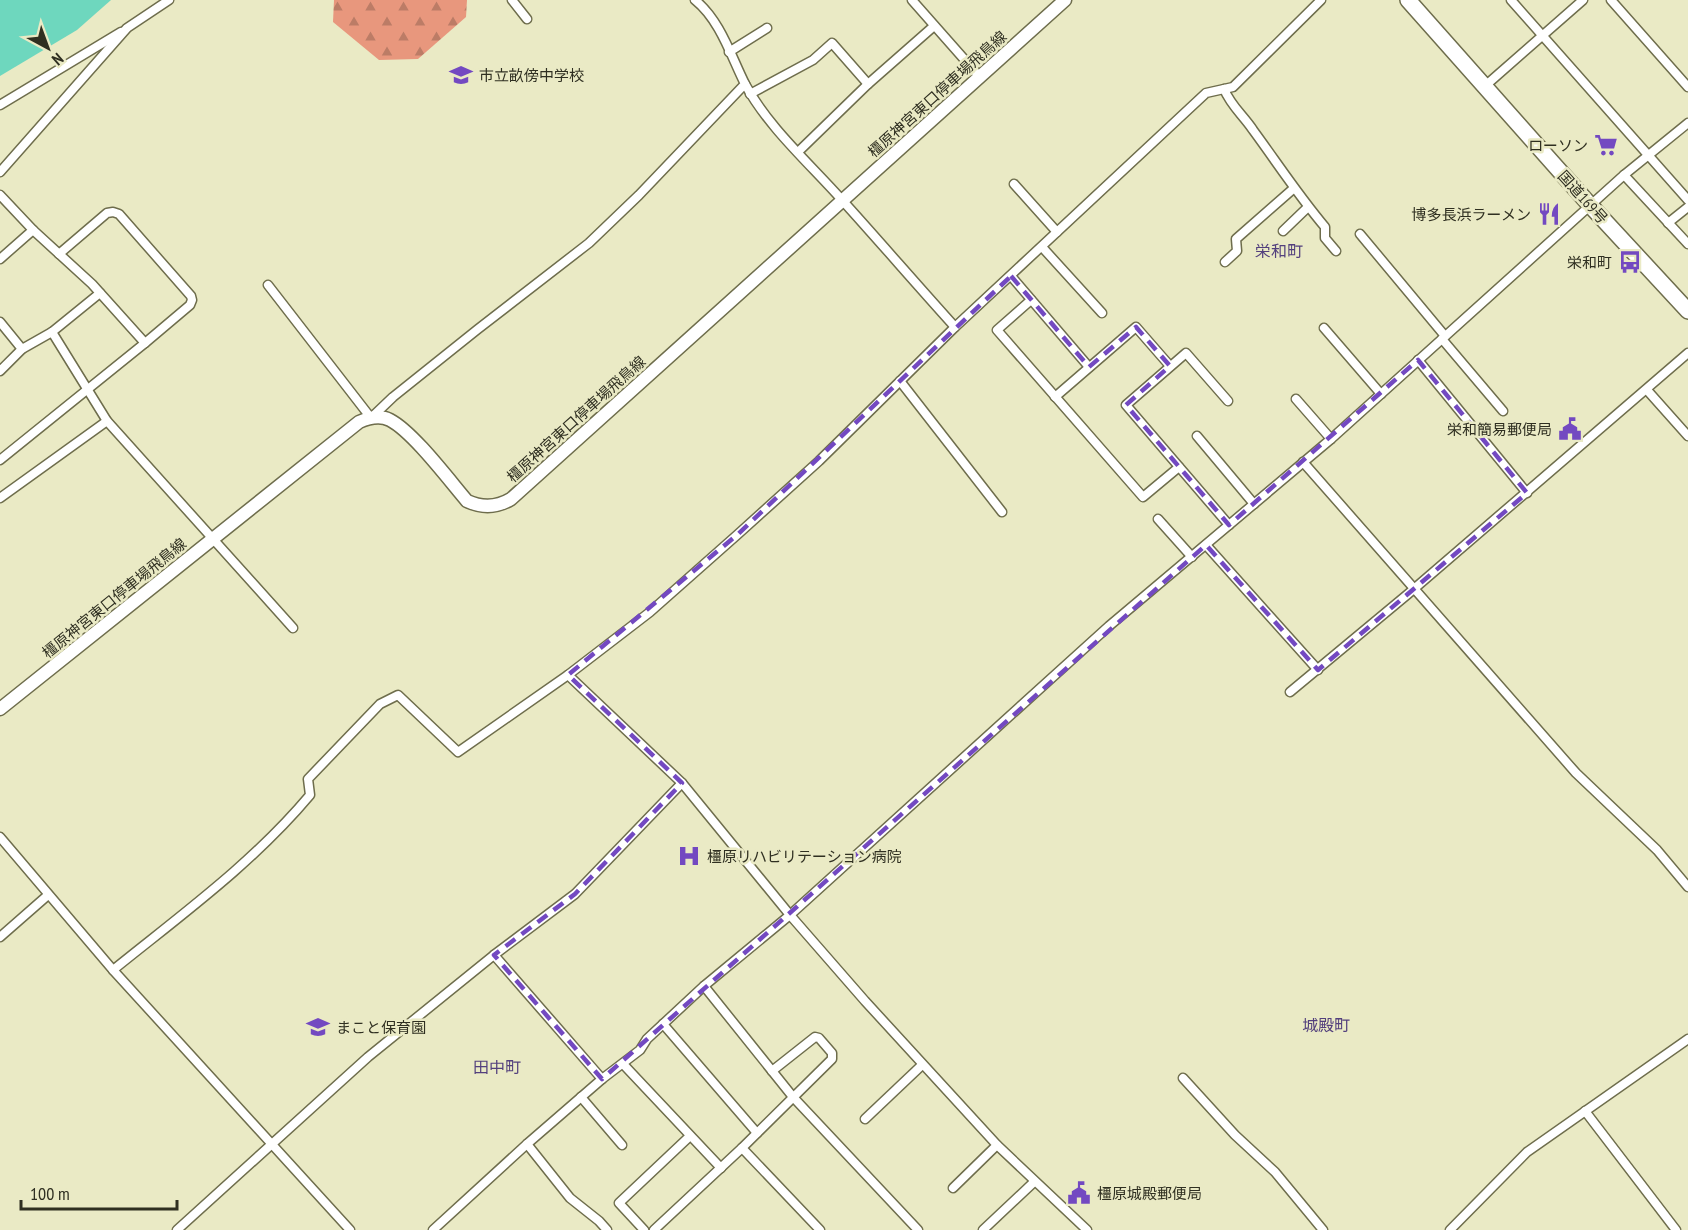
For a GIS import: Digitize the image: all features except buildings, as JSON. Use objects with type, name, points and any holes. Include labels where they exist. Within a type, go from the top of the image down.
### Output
[{"type":"highway","name":"国道169号","points":[[1408,0],[1688,311]]},
{"type":"main road","name":"橿原神宮東口停車場飛鳥線","points":[[0,709],[353,425],[371,418],[389,419],[405,430],[467,501],[486,506],[505,502],[1065,0]]},
{"type":"street","points":[[0,105],[169,0]]},
{"type":"street","points":[[512,0],[527,19]]},
{"type":"street","points":[[695,0],[703,6],[716,25],[750,94],[798,152],[955,327]]},
{"type":"street","points":[[912,0],[979,76]]},
{"type":"street","points":[[113,970],[252,856],[275,834],[310,795],[308,778],[380,704],[398,695],[458,752],[568,675],[650,612],[819,461],[955,327],[1206,93],[1233,87],[1321,0]]},
{"type":"street","points":[[1511,0],[1688,200]]},
{"type":"street","points":[[1485,86],[1583,0]]},
{"type":"street","points":[[1611,0],[1688,87]]},
{"type":"street","points":[[798,152],[868,84],[934,26]]},
{"type":"street","points":[[0,172],[127,28]]},
{"type":"street","points":[[729,52],[767,28]]},
{"type":"street","points":[[750,94],[813,60],[832,43],[868,84]]},
{"type":"street","points":[[268,285],[371,418],[393,397],[589,243],[639,195],[745,84]]},
{"type":"street","points":[[1224,89],[1230,102],[1252,127],[1293,189],[1325,227],[1325,238],[1336,251]]},
{"type":"street","points":[[433,1230],[581,1097],[640,1050],[647,1039],[704,986],[790,915],[1109,626],[1331,439],[1624,175],[1688,123]]},
{"type":"street","points":[[1624,175],[1688,244]]},
{"type":"street","points":[[1014,184],[1057,232]]},
{"type":"street","points":[[1225,262],[1237,251],[1236,239],[1293,189]]},
{"type":"street","points":[[0,195],[33,230],[100,293],[145,343]]},
{"type":"street","points":[[1283,231],[1308,207]]},
{"type":"street","points":[[1668,223],[1688,207]]},
{"type":"street","points":[[0,460],[145,343],[190,305],[192,300],[191,296],[119,214],[107,213],[59,254]]},
{"type":"street","points":[[0,259],[33,230]]},
{"type":"street","points":[[1360,234],[1503,411]]},
{"type":"street","points":[[1042,246],[1102,313]]},
{"type":"street","points":[[1011,276],[1089,367]]},
{"type":"street","points":[[0,371],[22,348],[52,332],[100,293]]},
{"type":"street","points":[[1031,300],[997,330],[1143,497],[1179,466]]},
{"type":"street","points":[[0,322],[22,348]]},
{"type":"street","points":[[1055,397],[1136,327],[1170,366]]},
{"type":"street","points":[[1324,328],[1381,394]]},
{"type":"street","points":[[52,332],[107,421],[293,628]]},
{"type":"street","points":[[1228,401],[1186,353],[1126,405],[1229,525]]},
{"type":"street","points":[[1290,692],[1416,588],[1688,353]]},
{"type":"street","points":[[1418,360],[1527,492]]},
{"type":"street","points":[[900,381],[1002,512]]},
{"type":"street","points":[[1647,390],[1688,436]]},
{"type":"street","points":[[1296,399],[1331,439]]},
{"type":"street","points":[[0,498],[107,421]]},
{"type":"street","points":[[1197,436],[1254,504]]},
{"type":"street","points":[[1303,462],[1576,772],[1657,850],[1688,887]]},
{"type":"street","points":[[1158,519],[1192,557]]},
{"type":"street","points":[[1206,545],[1318,670]]},
{"type":"street","points":[[568,675],[682,783],[790,915],[922,1065],[1034,1182],[1088,1230]]},
{"type":"street","points":[[177,1230],[368,1057],[494,955],[575,894],[682,783]]},
{"type":"street","points":[[0,837],[113,970],[350,1230]]},
{"type":"street","points":[[0,937],[48,895]]},
{"type":"street","points":[[494,955],[602,1079]]},
{"type":"street","points":[[704,986],[793,1097],[916,1229]]},
{"type":"street","points":[[663,1024],[757,1133]]},
{"type":"street","points":[[654,1230],[742,1148],[832,1059],[832,1053],[819,1038],[815,1037],[772,1071]]},
{"type":"street","points":[[1450,1230],[1527,1152],[1687,1042]]},
{"type":"street","points":[[623,1064],[721,1168]]},
{"type":"street","points":[[865,1119],[922,1065]]},
{"type":"street","points":[[1183,1078],[1234,1135],[1275,1172],[1323,1230]]},
{"type":"street","points":[[581,1097],[622,1146]]},
{"type":"street","points":[[1585,1111],[1676,1230]]},
{"type":"street","points":[[644,1230],[619,1203],[690,1136]]},
{"type":"street","points":[[527,1144],[570,1198],[607,1230]]},
{"type":"street","points":[[953,1188],[997,1145]]},
{"type":"street","points":[[742,1148],[820,1230]]},
{"type":"street","points":[[984,1230],[1034,1182]]},
{"type":"highlighted area","points":[[1011,276],[1089,367],[1136,327],[1170,366],[1126,405],[1229,525],[1418,360],[1527,493],[1318,670],[1206,545],[602,1079],[494,955],[575,894],[682,783],[568,675],[737,535]]},
{"type":"green space","points":[[334,0],[467,0],[466,17],[418,59],[379,60],[333,22]]},
{"type":"water","points":[[0,0],[111,0],[77,30],[0,76]]},
{"type":"place","name":"市立畝傍中学校","points":[[461,75]]},
{"type":"place","name":"ローソン","points":[[1606,145]]},
{"type":"place","name":"博多長浜ラーメン","points":[[1549,214]]},
{"type":"place","name":"栄和町","points":[[1630,262]]},
{"type":"place","name":"栄和簡易郵便局","points":[[1570,429]]},
{"type":"place","name":"橿原リハビリテーション病院","points":[[689,856]]},
{"type":"place","name":"まこと保育園","points":[[318,1027]]},
{"type":"place","name":"橿原城殿郵便局","points":[[1079,1193]]},
{"type":"district","name":"栄和町","points":[[1279,251]]},
{"type":"district","name":"城殿町","points":[[1326,1025]]},
{"type":"district","name":"田中町","points":[[497,1067]]}]
